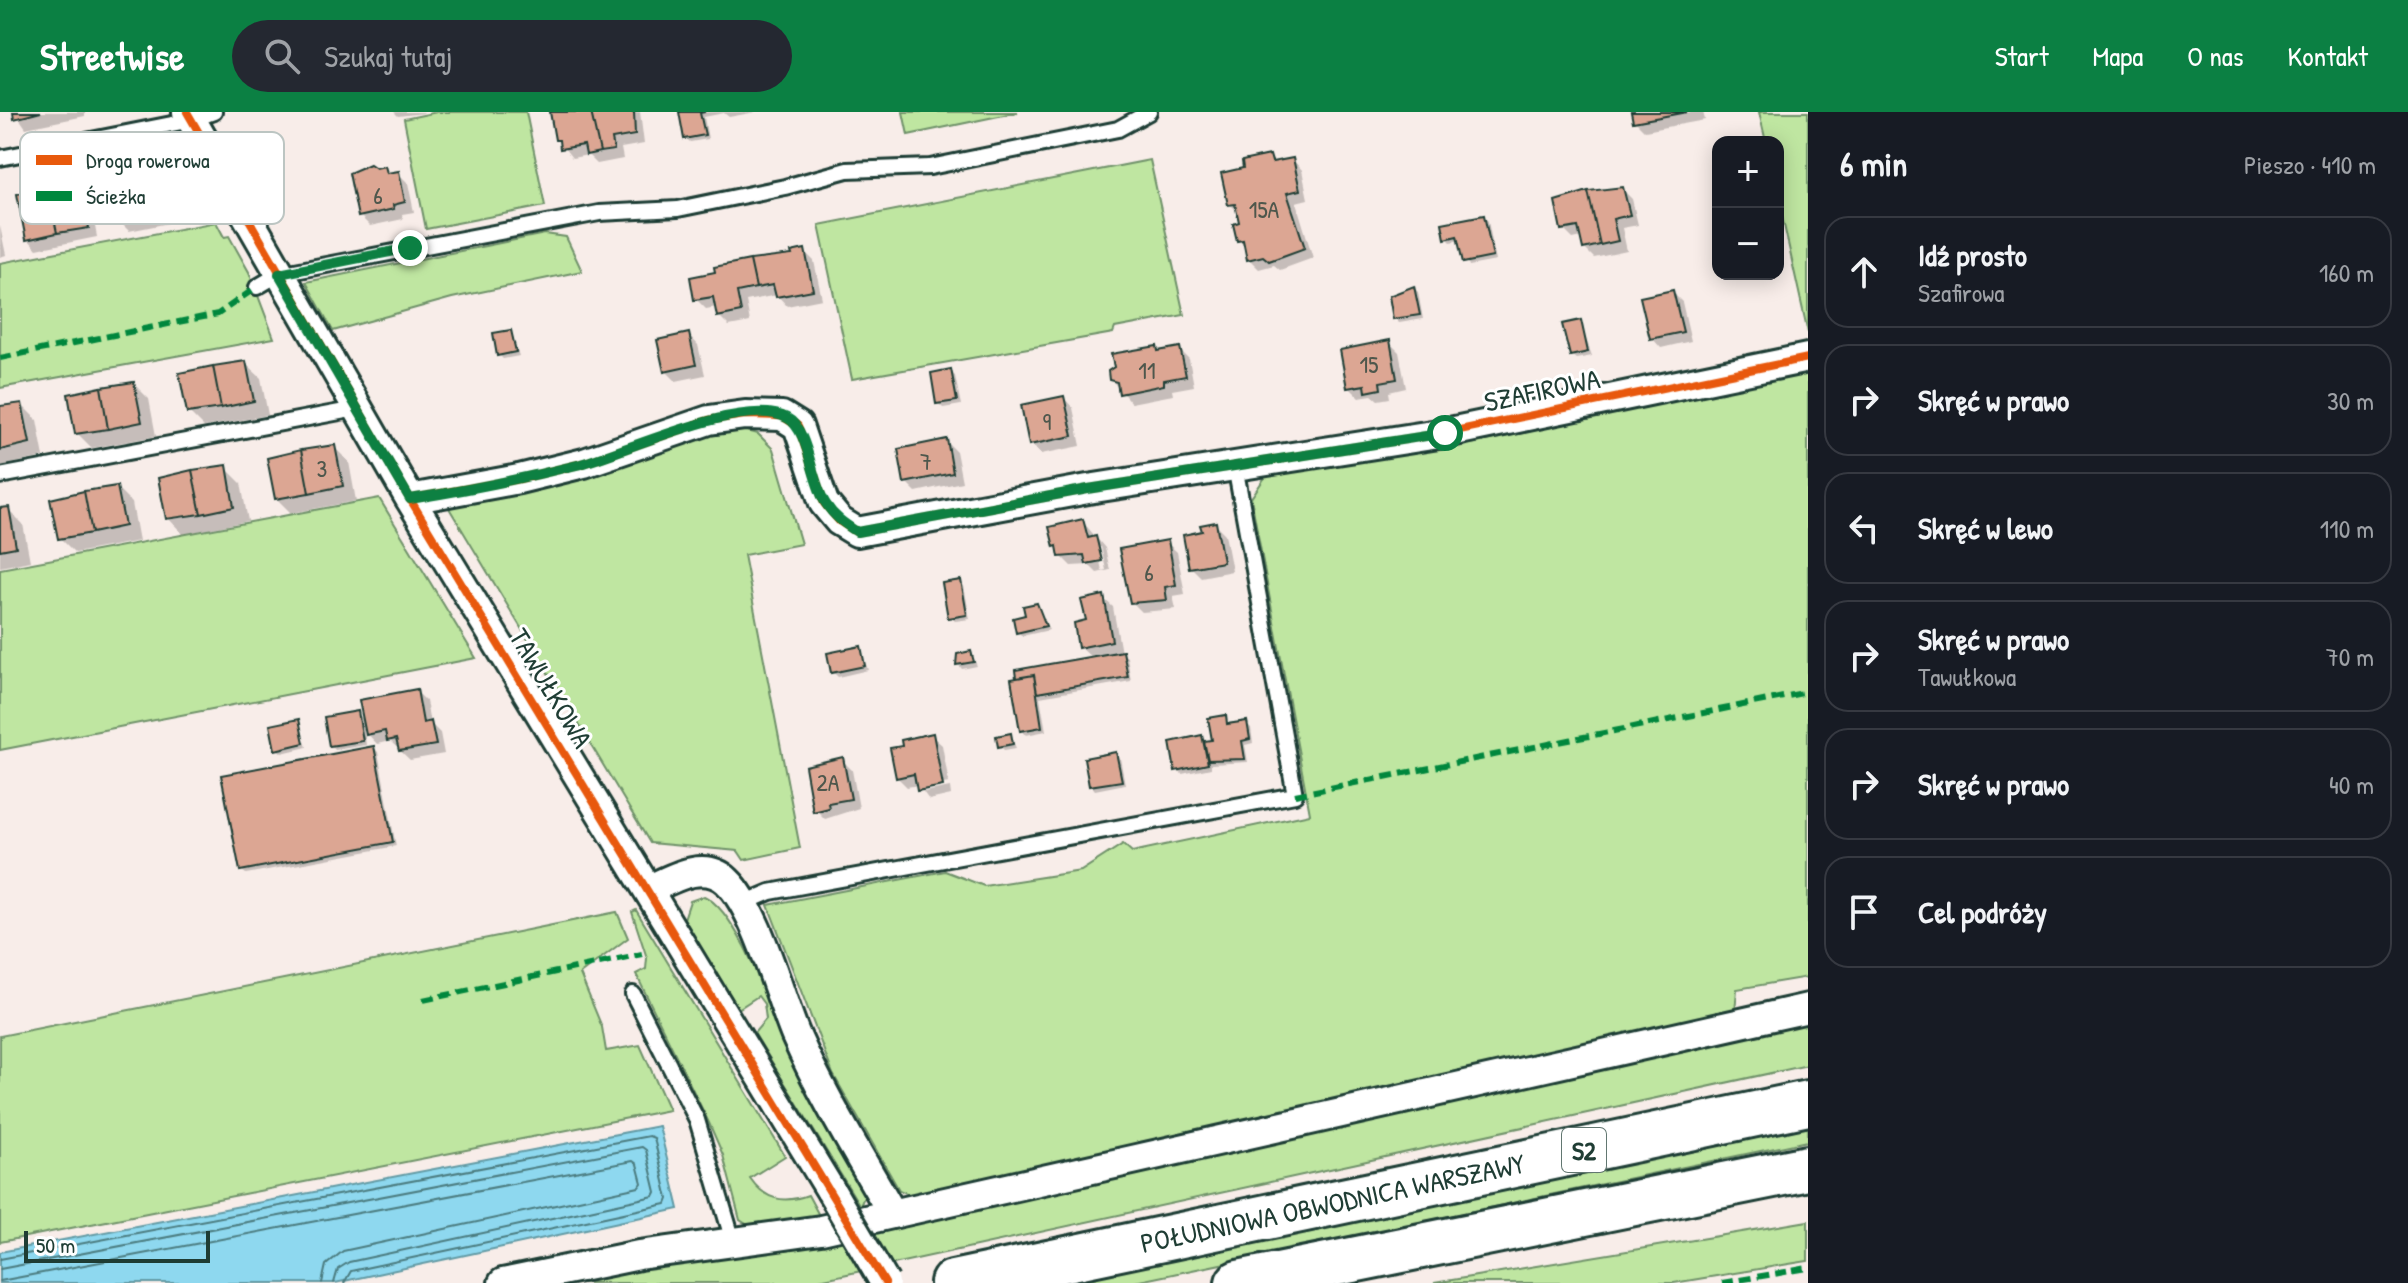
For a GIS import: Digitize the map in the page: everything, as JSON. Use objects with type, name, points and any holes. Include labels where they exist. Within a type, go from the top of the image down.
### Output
[{"type":"highway","name":"POŁUDNIOWA OBWODNICA WARSZAWY","points":[[953,1283],[1808,1103]]},
{"type":"highway","name":"POŁUDNIOWA OBWODNICA WARSZAWY","points":[[1238,1283],[1808,1168]]},
{"type":"street","name":"TAWUŁKOWA","points":[[244,224],[268,281],[356,409],[885,1283]]},
{"type":"street","name":"SZAFIROWA","points":[[410,499],[519,479],[584,463],[709,420],[745,415],[782,416],[798,426],[824,503],[839,521],[857,532],[1445,433],[1808,358]]},
{"type":"street","points":[[648,890],[682,873],[700,872],[726,879],[744,903],[797,1037],[892,1213]]},
{"type":"street","points":[[503,1283],[733,1241],[821,1230],[1808,1008]]},
{"type":"lane","points":[[268,281],[599,213],[678,209],[847,170],[930,167],[1118,129],[1149,112]]},
{"type":"lane","points":[[120,132],[198,115]]},
{"type":"lane","points":[[0,158],[20,154]]},
{"type":"lane","points":[[0,476],[356,409]]},
{"type":"lane","points":[[744,903],[770,892],[1295,795],[1235,466]]},
{"type":"lane","points":[[633,994],[697,1120],[733,1241]]},
{"type":"green space","points":[[437,112],[526,112],[545,206],[426,229],[404,119]]},
{"type":"green space","points":[[903,112],[1018,112],[908,135]]},
{"type":"green space","points":[[1759,112],[1808,112],[1808,333],[1784,225],[1784,136],[1765,136]]},
{"type":"green space","points":[[1150,160],[1184,315],[1115,328],[1113,333],[852,379],[819,225]]},
{"type":"green space","points":[[217,224],[224,237],[229,236],[249,272],[274,338],[0,388],[0,263]]},
{"type":"green space","points":[[545,234],[566,237],[582,271],[452,298],[333,331],[306,282]]},
{"type":"green space","points":[[1808,373],[1808,977],[1737,989],[1735,1013],[911,1195],[899,1190],[833,1074],[768,905],[945,871],[984,886],[1081,871],[1123,844],[1132,852],[1310,814],[1251,498],[1270,470],[1456,447]]},
{"type":"green space","points":[[729,426],[758,434],[773,449],[801,544],[744,555],[800,848],[744,860],[738,851],[650,843],[446,503],[625,461]]},
{"type":"green space","points":[[379,498],[476,658],[0,750],[0,569]]},
{"type":"green space","points":[[704,896],[718,907],[746,949],[799,1072],[867,1190],[860,1206],[754,1033],[766,1019],[764,1004],[758,996],[738,1009],[684,919],[690,901]]},
{"type":"green space","points":[[636,910],[785,1156],[750,1178],[762,1191],[775,1198],[808,1195],[822,1221],[751,1227],[740,1220],[723,1155],[636,974],[646,969],[647,958],[632,912]]},
{"type":"green space","points":[[617,912],[628,938],[580,974],[602,1027],[606,1051],[640,1045],[669,1110],[0,1242],[0,1036]]},
{"type":"green space","points":[[1808,1020],[1808,1065],[805,1283],[559,1283]]},
{"type":"green space","points":[[1808,1127],[1808,1141],[1130,1283],[1065,1283]]},
{"type":"green space","points":[[1808,1221],[1808,1261],[1674,1283],[1434,1283]]},
{"type":"water","points":[[659,1126],[679,1209],[335,1283],[0,1283],[0,1252]]},
{"type":"building","points":[[13,112],[41,112],[14,119]]},
{"type":"building","points":[[550,112],[591,112],[600,152],[586,155],[584,145],[560,149],[559,140],[555,140]]},
{"type":"building","points":[[591,112],[634,112],[635,135],[612,139],[614,150],[600,152]]},
{"type":"building","points":[[679,112],[705,112],[700,113],[705,135],[684,139]]},
{"type":"building","points":[[1631,112],[1687,112],[1633,122]]},
{"type":"building","points":[[1270,155],[1272,162],[1293,158],[1300,190],[1287,193],[1305,248],[1269,261],[1263,256],[1247,260],[1243,240],[1237,241],[1233,224],[1239,222],[1235,204],[1228,205],[1221,173],[1243,168],[1242,161]]},
{"type":"building","points":[[370,164],[376,168],[385,166],[387,173],[399,171],[405,202],[393,205],[394,209],[358,217],[349,173]]},
{"type":"building","points":[[1623,187],[1630,215],[1613,219],[1618,241],[1600,245],[1588,191]]},
{"type":"building","points":[[1588,191],[1600,245],[1583,249],[1578,227],[1561,230],[1555,201]]},
{"type":"building","points":[[1484,215],[1493,257],[1463,263],[1457,236],[1445,239],[1442,223]]},
{"type":"building","points":[[23,224],[55,224],[57,233],[26,240]]},
{"type":"building","points":[[55,224],[88,224],[89,228],[57,233]]},
{"type":"building","points":[[805,249],[813,290],[776,297],[773,285],[756,288],[750,260],[792,255],[791,252]]},
{"type":"building","points":[[750,260],[756,288],[737,292],[741,312],[717,317],[713,297],[694,300],[690,277],[715,272],[714,267]]},
{"type":"building","points":[[1414,286],[1420,315],[1393,319],[1389,296]]},
{"type":"building","points":[[1673,290],[1683,332],[1650,339],[1640,297]]},
{"type":"building","points":[[1581,320],[1588,352],[1570,356],[1562,324]]},
{"type":"building","points":[[511,330],[516,352],[497,356],[493,333]]},
{"type":"building","points":[[689,333],[696,365],[664,372],[657,340]]},
{"type":"building","points":[[1390,340],[1397,379],[1380,382],[1381,389],[1366,392],[1365,385],[1347,388],[1340,350]]},
{"type":"building","points":[[1157,346],[1158,351],[1180,347],[1186,376],[1164,380],[1164,385],[1119,394],[1117,382],[1109,380],[1108,371],[1114,367],[1111,354]]},
{"type":"building","points":[[246,361],[254,401],[221,408],[213,366]]},
{"type":"building","points":[[213,366],[221,408],[187,413],[179,373]]},
{"type":"building","points":[[951,369],[957,401],[936,404],[931,373]]},
{"type":"building","points":[[134,382],[142,422],[108,429],[101,387]]},
{"type":"building","points":[[101,387],[108,429],[75,434],[68,394]]},
{"type":"building","points":[[1064,396],[1073,436],[1029,445],[1021,405]]},
{"type":"building","points":[[22,403],[30,443],[0,450],[0,406]]},
{"type":"building","points":[[947,439],[953,473],[904,483],[898,449]]},
{"type":"building","points":[[335,445],[343,486],[309,493],[301,450]]},
{"type":"building","points":[[301,450],[309,493],[275,499],[267,458]]},
{"type":"building","points":[[227,465],[234,507],[201,514],[192,470]]},
{"type":"building","points":[[192,470],[201,514],[166,519],[158,478]]},
{"type":"building","points":[[117,486],[125,526],[92,533],[84,491]]},
{"type":"building","points":[[84,491],[92,533],[58,539],[50,499]]},
{"type":"building","points":[[9,507],[16,547],[0,550],[0,508]]},
{"type":"building","points":[[1083,519],[1088,538],[1096,536],[1102,561],[1086,564],[1084,555],[1059,557],[1057,546],[1054,547],[1049,527]]},
{"type":"building","points":[[1216,522],[1223,562],[1189,568],[1183,535],[1202,531],[1200,525]]},
{"type":"building","points":[[1168,540],[1176,585],[1165,587],[1167,600],[1130,603],[1119,549]]},
{"type":"building","points":[[961,580],[967,615],[948,618],[942,583]]},
{"type":"building","points":[[1104,595],[1112,641],[1078,648],[1074,623],[1086,620],[1081,600]]},
{"type":"building","points":[[1037,603],[1046,626],[1016,633],[1013,618],[1025,615],[1023,606]]},
{"type":"building","points":[[861,646],[865,666],[831,673],[827,653]]},
{"type":"building","points":[[971,651],[974,662],[956,665],[957,654]]},
{"type":"building","points":[[1123,651],[1128,677],[1037,693],[1034,675],[1016,678],[1015,670]]},
{"type":"building","points":[[1034,675],[1042,727],[1020,731],[1011,679]]},
{"type":"building","points":[[417,689],[423,723],[431,721],[436,745],[399,751],[396,739],[387,741],[385,731],[366,735],[359,700]]},
{"type":"building","points":[[358,711],[363,741],[329,746],[324,717]]},
{"type":"building","points":[[1226,715],[1227,724],[1247,721],[1250,739],[1242,741],[1245,759],[1208,760],[1204,741],[1212,740],[1208,718]]},
{"type":"building","points":[[299,719],[304,743],[275,750],[270,725]]},
{"type":"building","points":[[933,733],[943,786],[917,791],[914,774],[896,778],[890,748],[902,746],[901,740]]},
{"type":"building","points":[[1011,733],[1013,744],[998,747],[996,736]]},
{"type":"building","points":[[1202,735],[1208,764],[1175,771],[1170,742]]},
{"type":"building","points":[[374,746],[393,842],[240,871],[221,775]]},
{"type":"building","points":[[1116,752],[1122,781],[1089,786],[1084,758]]},
{"type":"building","points":[[843,757],[851,799],[828,803],[829,808],[813,812],[805,766]]},
{"type":"marked path","points":[[0,358],[218,314],[257,287]]},
{"type":"marked path","points":[[1295,795],[1808,692]]},
{"type":"marked path","points":[[423,1000],[642,954]]},
{"type":"marked path","points":[[1722,1283],[1808,1268]]},
{"type":"cycle path","points":[[187,112],[199,132]]},
{"type":"cycle path","points":[[252,224],[410,499],[885,1283]]},
{"type":"cycle path","points":[[410,499],[519,479],[584,463],[709,420],[745,415],[782,416],[798,426],[824,503],[839,521],[857,532],[1088,489],[1445,433],[1808,358]]},
{"type":"route","points":[[410,248],[279,274],[410,499],[519,479],[584,463],[709,420],[745,415],[782,416],[798,426],[824,503],[839,521],[857,532],[1088,489],[1445,433]]}]
